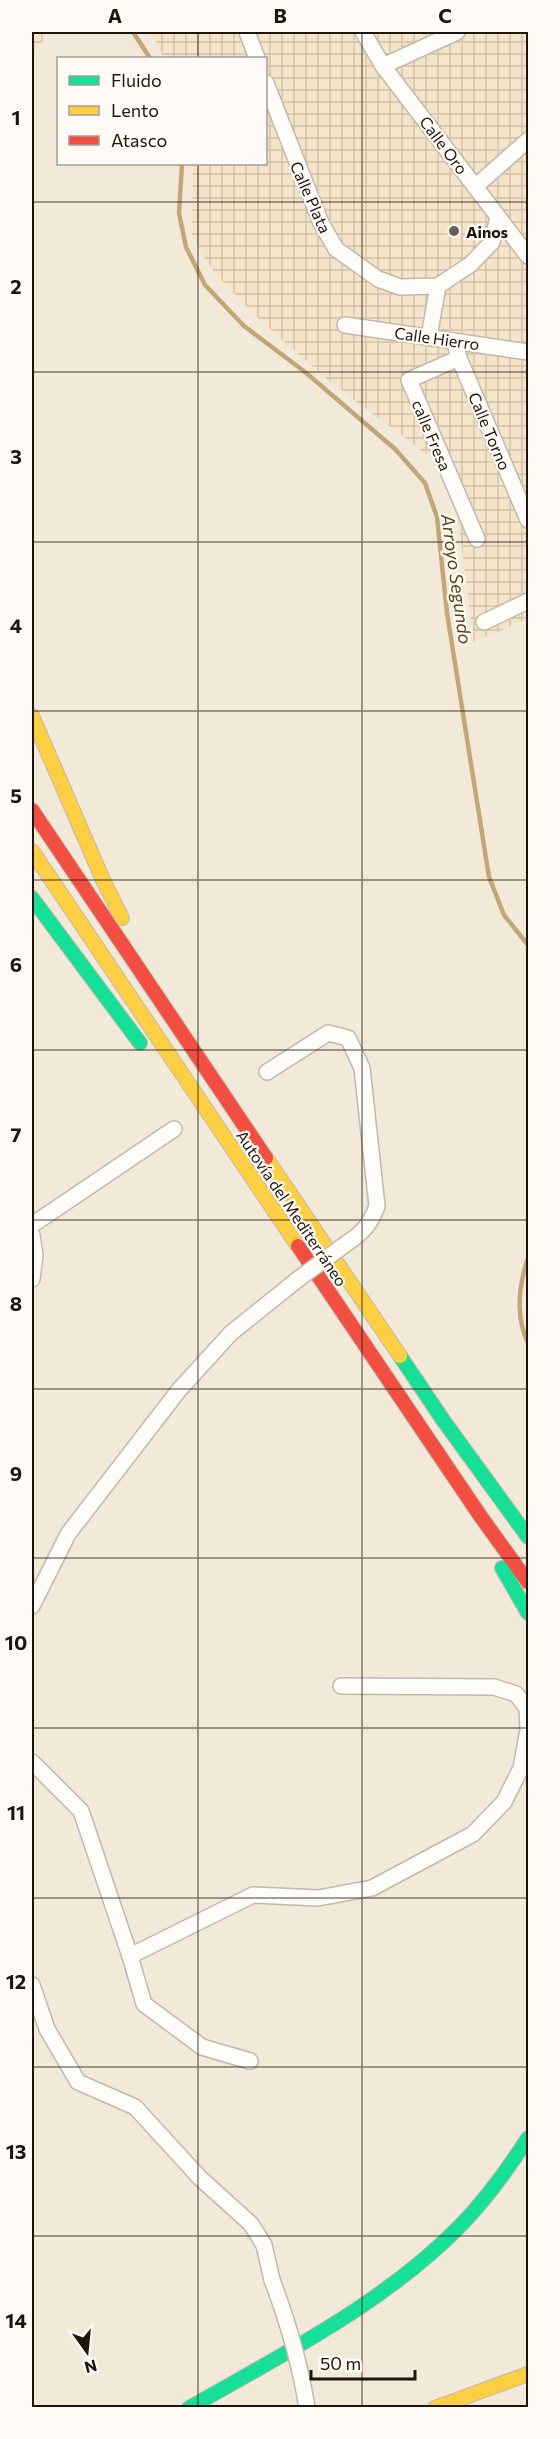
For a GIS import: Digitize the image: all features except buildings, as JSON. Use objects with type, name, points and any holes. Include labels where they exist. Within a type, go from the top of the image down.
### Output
[{"type":"highway","points":[[32,716],[85,840],[123,921],[205,1052],[218,1085]]},
{"type":"highway","name":"Autovía del Mediterráneo","points":[[32,810],[443,1420],[528,1537]]},
{"type":"highway","name":"Autovía del Mediterráneo","points":[[32,851],[481,1517],[528,1582]]},
{"type":"highway","points":[[32,898],[146,1050]]},
{"type":"highway","points":[[180,1096],[241,1162]]},
{"type":"highway","points":[[481,1517],[496,1559],[528,1613]]},
{"type":"highway","points":[[189,2408],[335,2323],[426,2258],[466,2223],[501,2180],[528,2138]]},
{"type":"highway","points":[[435,2408],[528,2374]]},
{"type":"street","points":[[247,32],[257,57]]},
{"type":"street","name":"Calle Oro","points":[[363,32],[384,66],[528,256]]},
{"type":"street","points":[[384,66],[457,32]]},
{"type":"street","name":"Calle Plata","points":[[267,86],[321,223],[336,249],[378,279],[400,287],[438,286]]},
{"type":"street","points":[[475,187],[528,140]]},
{"type":"street","points":[[429,337],[438,286],[471,264],[492,242],[498,217]]},
{"type":"street","name":"Calle Hierro","points":[[345,325],[528,352]]},
{"type":"street","name":"Calle Torno","points":[[454,341],[459,358],[528,520]]},
{"type":"street","name":"calle Fresa","points":[[459,358],[409,380],[477,539]]},
{"type":"street","points":[[484,622],[528,601]]},
{"type":"street","points":[[32,1606],[69,1534],[179,1390],[231,1333],[297,1280],[362,1234],[372,1219],[377,1206],[362,1068],[348,1038],[328,1033],[267,1072]]},
{"type":"street","points":[[32,1225],[174,1129]]},
{"type":"street","points":[[32,1235],[35,1255],[32,1279]]},
{"type":"street","points":[[130,1956],[253,1895],[318,1899],[372,1888],[473,1834],[504,1802],[521,1768],[528,1730],[527,1708],[516,1694],[494,1687],[342,1686]]},
{"type":"street","points":[[32,1762],[81,1811],[144,2004],[202,2047],[250,2061]]},
{"type":"street","points":[[32,1985],[47,2028],[78,2082],[135,2108],[200,2178],[251,2224],[264,2244],[272,2280],[289,2324],[300,2364],[307,2408]]},
{"type":"shaded area","points":[[32,32],[49,32],[32,55]]},
{"type":"shaded area","points":[[151,32],[528,32],[528,619],[474,642],[452,473],[329,381],[262,322],[215,274],[192,237],[193,165],[267,165],[267,57],[164,57]]},
{"type":"waterway","name":"Arroyo Segundo","points":[[133,32],[149,57]]},
{"type":"waterway","name":"Arroyo Segundo","points":[[182,165],[179,213],[186,247],[205,285],[244,326],[305,372],[395,449],[425,483],[437,517],[447,613],[489,877],[504,915],[528,945]]},
{"type":"waterway","name":"Arroyo Segundo","points":[[528,1258],[522,1279],[520,1300],[521,1322],[528,1343]]},
{"type":"traffic: fast","points":[[32,898],[140,1043]]},
{"type":"traffic: fast","points":[[400,1356],[443,1420],[528,1537]]},
{"type":"traffic: fast","points":[[502,1568],[528,1613]]},
{"type":"traffic: fast","points":[[189,2408],[332,2326],[400,2279],[471,2215],[497,2183],[528,2138]]},
{"type":"traffic: slow","points":[[32,716],[103,880],[122,918]]},
{"type":"traffic: slow","points":[[32,851],[298,1246]]},
{"type":"traffic: slow","points":[[266,1158],[400,1356]]},
{"type":"traffic: slow","points":[[435,2408],[528,2374]]},
{"type":"traffic: jam","points":[[32,810],[266,1158]]},
{"type":"traffic: jam","points":[[298,1246],[481,1517],[528,1582]]},
{"type":"place","name":"Ainos","points":[[454,231]]}]
